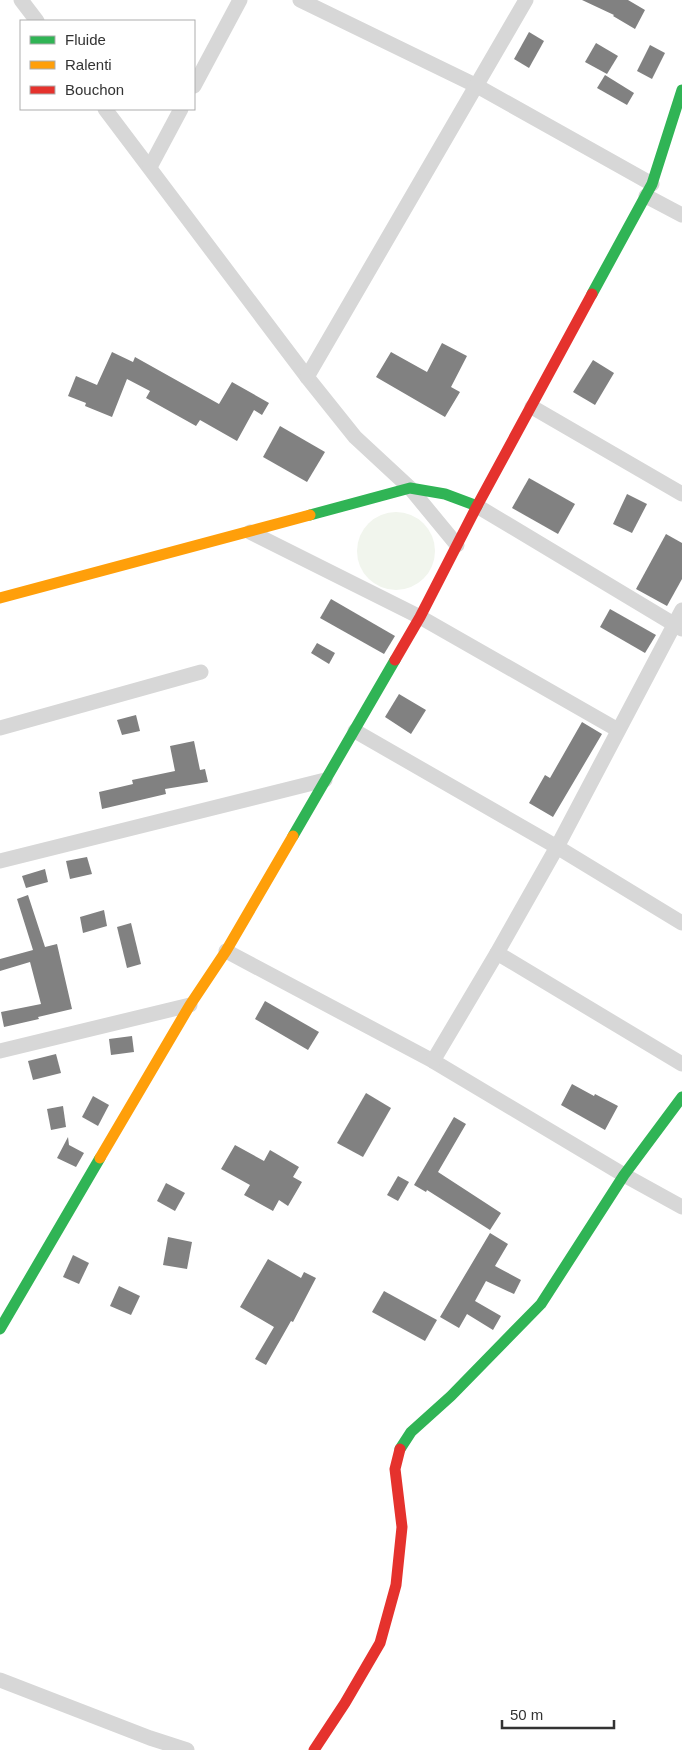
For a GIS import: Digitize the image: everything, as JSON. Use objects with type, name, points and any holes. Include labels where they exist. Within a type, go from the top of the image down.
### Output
[{"type":"street","points":[[21,0],[36,20]]},
{"type":"street","points":[[195,84],[240,0]]},
{"type":"street","points":[[300,0],[477,86],[649,190],[682,215]]},
{"type":"street","points":[[307,377],[526,0]]},
{"type":"street","points":[[0,1330],[190,1005],[226,950],[420,617],[477,506],[649,190],[682,90]]},
{"type":"street","points":[[106,110],[307,377],[355,437],[410,488],[457,546]]},
{"type":"street","points":[[150,167],[180,110]]},
{"type":"street","points":[[532,407],[682,494]]},
{"type":"street","points":[[0,598],[410,488],[460,497],[678,627]]},
{"type":"street","points":[[250,532],[420,617],[618,730]]},
{"type":"street","points":[[433,1061],[557,847],[618,730],[678,627],[682,610]]},
{"type":"street","points":[[0,728],[201,672]]},
{"type":"street","points":[[355,731],[557,847],[682,923]]},
{"type":"street","points":[[0,861],[325,780]]},
{"type":"street","points":[[226,950],[433,1061],[624,1175],[682,1207]]},
{"type":"street","points":[[497,953],[682,1064]]},
{"type":"street","points":[[0,1051],[190,1005]]},
{"type":"street","points":[[314,1750],[345,1704],[380,1643],[396,1586],[402,1527],[395,1469],[399,1450],[411,1432],[451,1396],[541,1304],[624,1175],[682,1097]]},
{"type":"street","points":[[0,1680],[150,1738],[187,1750]]},
{"type":"shaded area","points":[[396,512],[411,515],[423,524],[432,536],[435,551],[432,566],[423,578],[411,587],[396,590],[381,587],[369,578],[360,566],[357,551],[360,536],[369,524],[381,515]]},
{"type":"building","points":[[582,0],[628,0],[645,10],[635,29],[614,15]]},
{"type":"building","points":[[529,32],[544,41],[529,68],[514,59]]},
{"type":"building","points":[[596,43],[618,56],[607,74],[585,62]]},
{"type":"building","points":[[650,45],[665,53],[652,79],[637,71]]},
{"type":"building","points":[[605,75],[634,93],[627,105],[597,88]]},
{"type":"building","points":[[442,343],[467,356],[451,387],[460,392],[445,417],[376,377],[391,352],[427,372]]},
{"type":"building","points":[[112,352],[133,362],[135,357],[219,404],[232,382],[269,403],[262,415],[254,410],[237,441],[200,420],[196,426],[146,398],[150,391],[127,379],[112,417],[85,406],[86,403],[68,396],[76,376],[97,385]]},
{"type":"building","points":[[593,360],[614,373],[595,405],[573,392]]},
{"type":"building","points":[[280,426],[325,452],[307,482],[263,457]]},
{"type":"building","points":[[529,478],[575,504],[558,534],[512,508]]},
{"type":"building","points":[[627,494],[647,504],[632,533],[613,524]]},
{"type":"building","points":[[666,534],[682,543],[682,579],[667,606],[636,589]]},
{"type":"building","points":[[331,599],[395,636],[384,654],[320,618]]},
{"type":"building","points":[[610,609],[656,635],[645,653],[600,627]]},
{"type":"building","points":[[317,643],[335,653],[329,664],[311,653]]},
{"type":"building","points":[[399,694],[426,710],[411,734],[385,717]]},
{"type":"building","points":[[136,715],[140,731],[122,735],[117,720]]},
{"type":"building","points":[[582,722],[602,734],[553,817],[529,803],[545,775],[550,778]]},
{"type":"building","points":[[194,741],[200,770],[205,769],[208,782],[165,789],[166,794],[102,809],[99,792],[133,784],[132,780],[175,771],[170,746]]},
{"type":"building","points":[[87,857],[92,874],[70,879],[66,861]]},
{"type":"building","points":[[45,869],[48,882],[26,888],[22,876]]},
{"type":"building","points":[[28,895],[45,947],[57,944],[72,1009],[4,1027],[1,1012],[41,1004],[30,962],[0,971],[0,959],[33,950],[17,899]]},
{"type":"building","points":[[104,910],[107,926],[83,933],[80,917]]},
{"type":"building","points":[[131,923],[141,964],[127,968],[117,927]]},
{"type":"building","points":[[265,1001],[319,1032],[308,1050],[255,1019]]},
{"type":"building","points":[[132,1036],[134,1052],[111,1055],[109,1039]]},
{"type":"building","points":[[56,1054],[61,1073],[33,1080],[28,1061]]},
{"type":"building","points":[[572,1084],[618,1106],[605,1130],[561,1105]]},
{"type":"building","points":[[366,1093],[391,1108],[363,1157],[337,1143]]},
{"type":"building","points":[[93,1096],[109,1105],[98,1126],[82,1117]]},
{"type":"building","points":[[63,1106],[66,1127],[51,1130],[47,1109]]},
{"type":"building","points":[[454,1117],[466,1124],[438,1172],[501,1213],[490,1230],[427,1190],[426,1192],[414,1185]]},
{"type":"building","points":[[68,1137],[69,1145],[84,1153],[76,1167],[57,1158]]},
{"type":"building","points":[[235,1145],[264,1161],[270,1150],[299,1167],[293,1177],[302,1182],[288,1206],[279,1200],[273,1211],[244,1195],[250,1185],[221,1169]]},
{"type":"building","points":[[398,1176],[409,1182],[398,1201],[387,1195]]},
{"type":"building","points":[[166,1183],[185,1193],[175,1211],[157,1201]]},
{"type":"building","points":[[490,1233],[508,1244],[495,1266],[521,1280],[514,1294],[486,1281],[475,1301],[501,1316],[493,1330],[467,1314],[459,1328],[440,1317]]},
{"type":"building","points":[[168,1237],[192,1242],[187,1269],[163,1265]]},
{"type":"building","points":[[73,1255],[89,1263],[79,1284],[63,1277]]},
{"type":"building","points":[[268,1259],[301,1278],[304,1272],[316,1278],[293,1322],[291,1321],[266,1365],[255,1359],[274,1327],[240,1307]]},
{"type":"building","points":[[119,1286],[140,1296],[131,1315],[110,1306]]},
{"type":"building","points":[[384,1291],[437,1320],[425,1341],[372,1312]]},
{"type":"traffic: fast","points":[[592,294],[652,184],[682,90]]},
{"type":"traffic: fast","points":[[310,515],[410,488],[445,494],[477,506]]},
{"type":"traffic: fast","points":[[293,836],[395,660]]},
{"type":"traffic: fast","points":[[400,1449],[411,1432],[451,1396],[541,1304],[624,1175],[682,1097]]},
{"type":"traffic: fast","points":[[0,1329],[100,1158]]},
{"type":"traffic: slow","points":[[0,598],[310,515]]},
{"type":"traffic: slow","points":[[100,1158],[190,1005],[226,951],[293,836]]},
{"type":"traffic: jam","points":[[395,660],[420,617],[477,506],[592,294]]},
{"type":"traffic: jam","points":[[314,1750],[345,1703],[380,1643],[396,1585],[402,1527],[395,1469],[400,1449]]}]
